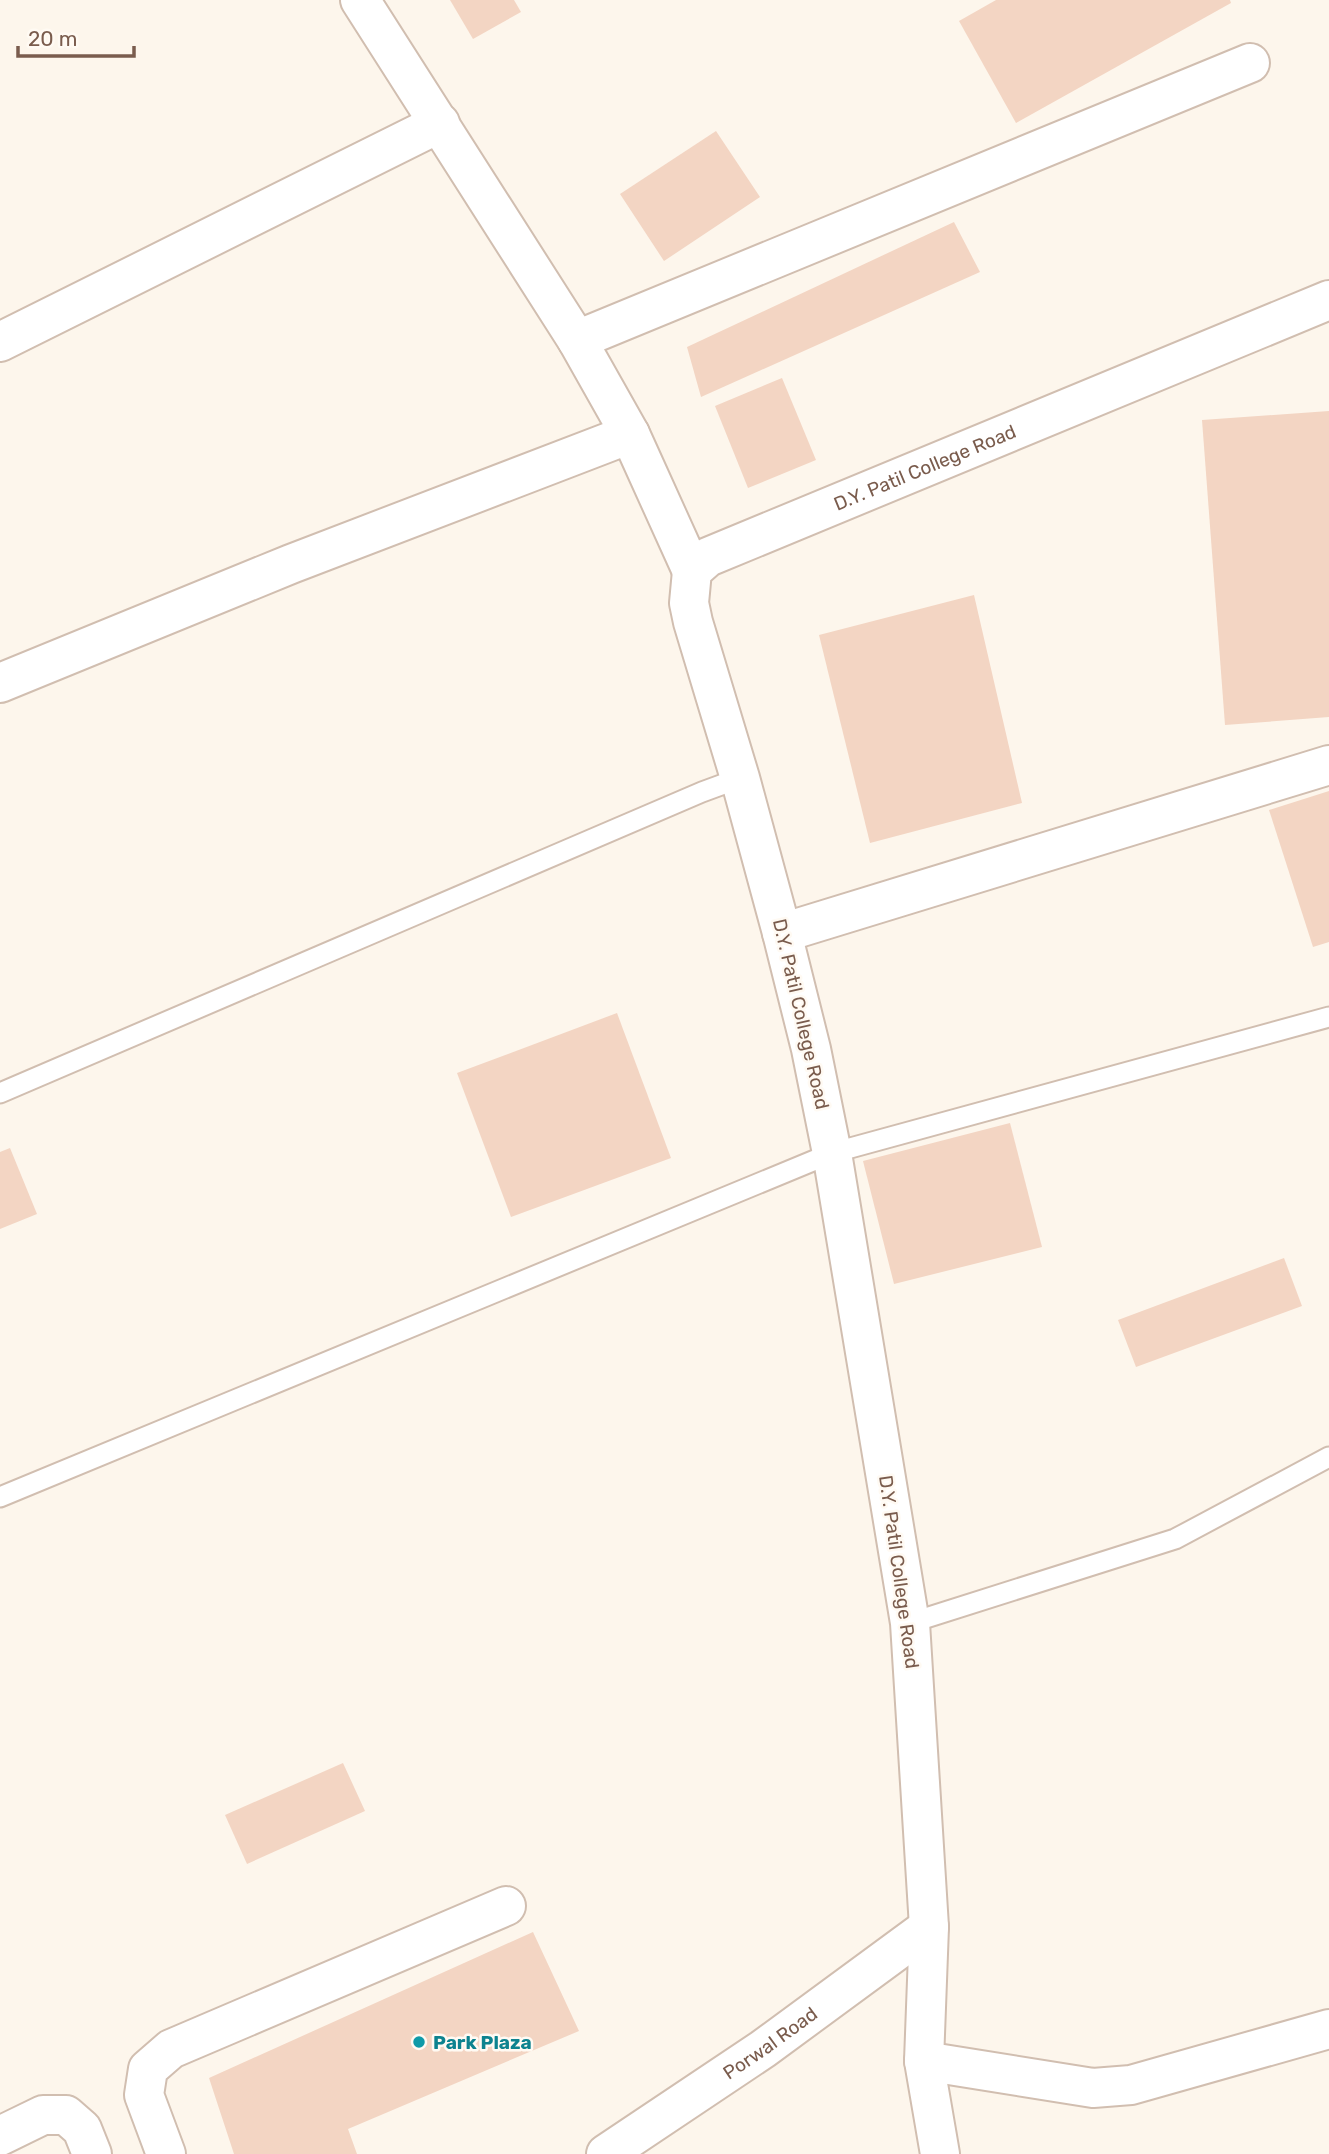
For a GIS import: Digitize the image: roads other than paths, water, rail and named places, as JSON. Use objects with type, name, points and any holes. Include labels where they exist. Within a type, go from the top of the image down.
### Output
[{"type":"street","points":[[360,0],[577,340],[630,434],[692,571]]},
{"type":"street","points":[[577,340],[1250,63]]},
{"type":"street","points":[[0,342],[440,124]]},
{"type":"street","name":"D.Y. Patil College Road","points":[[940,2154],[924,2061],[929,1927],[910,1623],[832,1153],[811,1049],[740,778],[692,622],[689,603],[692,571],[708,557],[1329,300]]},
{"type":"street","points":[[0,683],[291,564],[630,434]]},
{"type":"street","points":[[782,933],[1329,765]]},
{"type":"street","points":[[166,2154],[144,2095],[148,2069],[171,2049],[506,1906]]},
{"type":"street","name":"Porwal Road","points":[[606,2154],[763,2049],[929,1927]]},
{"type":"street","points":[[924,2061],[1093,2088],[1131,2085],[1329,2029]]},
{"type":"street","points":[[0,2136],[43,2115],[66,2115],[82,2129],[92,2154]]},
{"type":"lane","points":[[0,1093],[740,778]]},
{"type":"lane","points":[[0,1497],[832,1153],[1329,1017]]},
{"type":"lane","points":[[910,1623],[1175,1539],[1329,1457]]},
{"type":"place","name":"Park Plaza","points":[[419,2042]]}]
